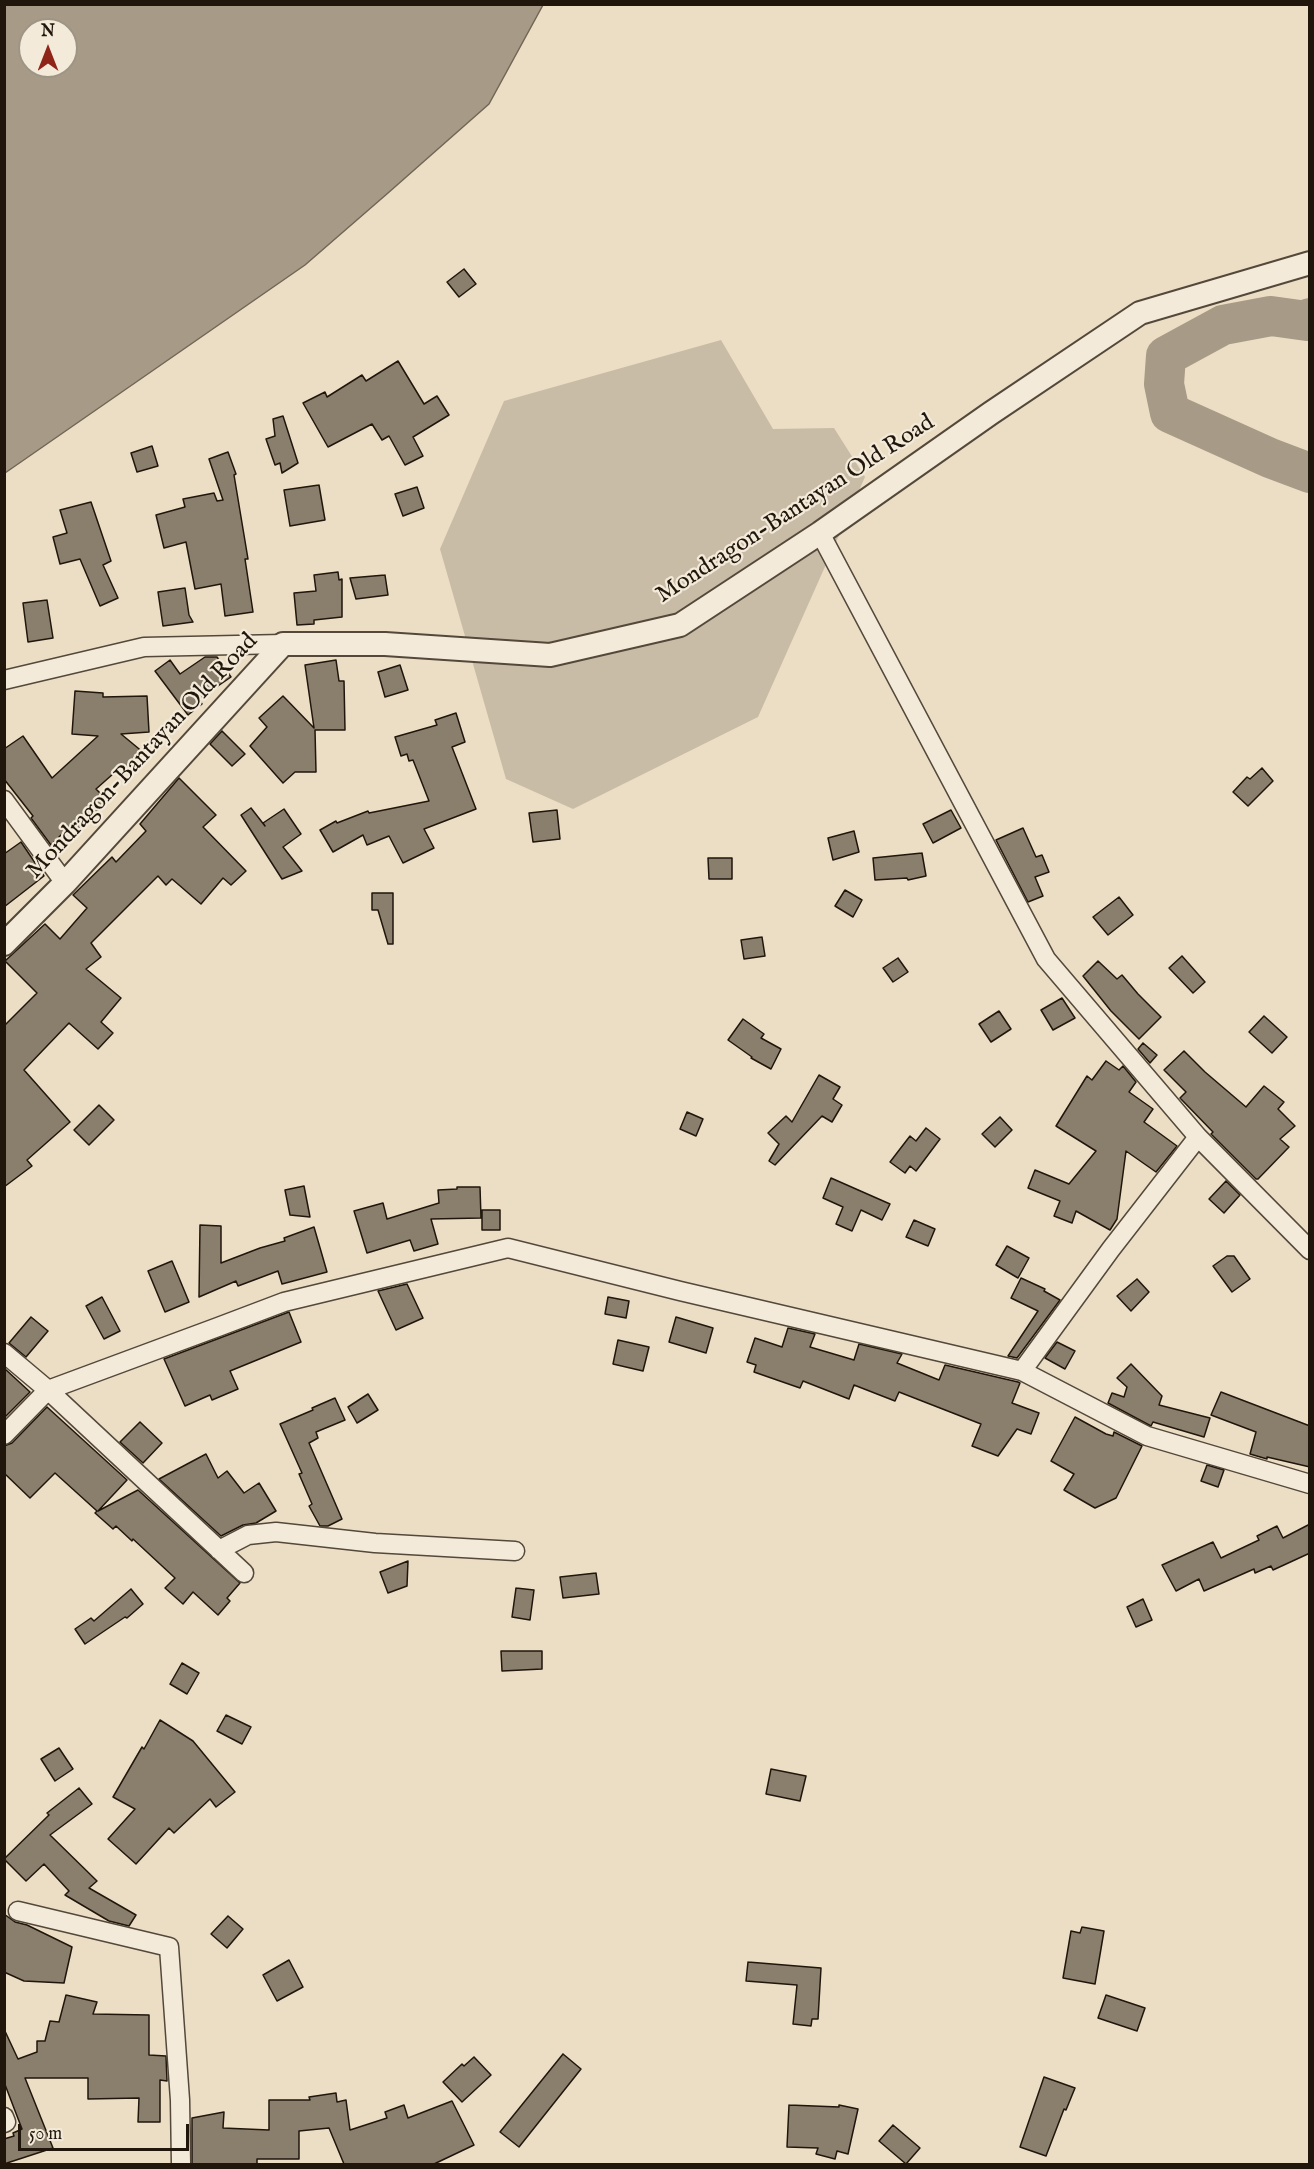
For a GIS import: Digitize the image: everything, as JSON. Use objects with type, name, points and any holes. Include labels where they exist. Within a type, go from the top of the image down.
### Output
[{"type":"street","name":"Mondragon-Bantayan Old Road","points":[[4,944],[65,883],[283,645],[385,645],[550,655],[680,625],[820,533],[991,413],[1140,313],[1310,263]]},
{"type":"street","points":[[820,533],[1046,959],[1198,1137],[1310,1250]]},
{"type":"street","points":[[4,680],[144,647],[283,645]]},
{"type":"street","points":[[4,800],[65,883]]},
{"type":"street","points":[[1022,1371],[1111,1249],[1198,1137]]},
{"type":"street","points":[[4,1435],[48,1390],[284,1302],[508,1248],[1022,1371],[1147,1436],[1310,1484]]},
{"type":"street","points":[[4,1353],[48,1390],[244,1573]]},
{"type":"street","points":[[219,1550],[248,1535],[276,1532],[375,1543],[516,1551]]},
{"type":"street","points":[[18,1911],[169,1947],[180,2100],[181,2164]]},
{"type":"street","points":[[4,2117],[6,2122],[4,2123]]},
{"type":"shaded area","points":[[5,4],[543,4],[489,104],[305,265],[5,473]]},
{"type":"shaded area","points":[[721,340],[773,429],[834,428],[865,477],[758,717],[573,809],[506,779],[440,549],[504,401]]},
{"type":"building","points":[[464,269],[476,284],[459,297],[447,282]]},
{"type":"building","points":[[398,361],[424,404],[437,396],[449,415],[413,437],[423,456],[405,465],[389,436],[382,440],[372,424],[328,447],[303,403],[325,392],[327,397],[362,375],[366,381]]},
{"type":"building","points":[[283,416],[298,463],[282,473],[280,463],[275,465],[266,439],[275,436],[273,419]]},
{"type":"building","points":[[152,446],[158,466],[137,472],[131,453]]},
{"type":"building","points":[[228,452],[236,474],[234,475],[248,559],[245,559],[253,612],[225,616],[221,584],[195,589],[186,542],[164,548],[156,515],[185,507],[183,499],[214,493],[217,501],[223,500],[209,459]]},
{"type":"building","points":[[319,485],[325,520],[290,526],[284,490]]},
{"type":"building","points":[[417,487],[424,508],[403,516],[395,494]]},
{"type":"building","points":[[91,502],[111,561],[103,565],[118,598],[100,606],[80,559],[60,564],[53,537],[67,533],[60,510]]},
{"type":"building","points":[[338,572],[339,580],[342,579],[342,617],[314,620],[314,624],[297,625],[294,593],[316,591],[314,575]]},
{"type":"building","points":[[385,575],[388,595],[356,599],[350,578]]},
{"type":"building","points":[[185,588],[189,615],[193,622],[163,626],[158,592]]},
{"type":"building","points":[[47,600],[53,638],[28,642],[23,603]]},
{"type":"building","points":[[205,657],[217,657],[231,677],[199,699],[202,704],[188,715],[155,671],[170,660],[180,674]]},
{"type":"building","points":[[336,660],[339,681],[344,681],[345,730],[315,730],[316,772],[295,772],[283,783],[250,746],[267,727],[259,718],[283,696],[314,728],[305,665]]},
{"type":"building","points":[[400,665],[408,690],[385,697],[378,672]]},
{"type":"building","points":[[75,691],[103,693],[103,697],[147,696],[149,732],[121,734],[144,753],[128,771],[122,766],[96,789],[107,800],[77,832],[70,826],[51,845],[31,818],[33,816],[4,779],[4,749],[23,736],[52,778],[98,736],[72,734]]},
{"type":"building","points":[[456,713],[465,742],[452,747],[476,809],[424,829],[434,848],[403,863],[389,836],[367,845],[363,835],[333,852],[320,830],[336,821],[337,823],[368,811],[369,813],[429,801],[413,760],[409,761],[407,754],[401,756],[395,737],[437,725],[435,720]]},
{"type":"building","points":[[222,731],[245,754],[232,766],[210,744]]},
{"type":"building","points":[[1262,768],[1273,781],[1248,806],[1233,792],[1247,777],[1250,779]]},
{"type":"building","points":[[179,778],[216,815],[203,827],[246,871],[231,885],[223,878],[201,904],[172,879],[166,885],[158,876],[91,943],[101,957],[86,969],[121,998],[101,1022],[113,1033],[98,1049],[69,1023],[24,1070],[70,1122],[27,1160],[32,1166],[4,1187],[4,1026],[37,993],[5,961],[45,924],[60,939],[87,908],[73,895],[112,857],[116,862],[146,831],[140,824]]},
{"type":"building","points":[[251,808],[265,826],[263,823],[284,809],[301,834],[283,847],[302,871],[282,879],[241,815]]},
{"type":"building","points":[[557,810],[560,839],[533,842],[529,813]]},
{"type":"building","points":[[951,810],[961,828],[933,843],[923,824]]},
{"type":"building","points":[[1023,828],[1036,857],[1042,855],[1049,872],[1035,877],[1043,896],[1028,902],[996,840]]},
{"type":"building","points":[[854,831],[859,852],[833,860],[828,838]]},
{"type":"building","points":[[21,842],[44,876],[4,907],[4,854]]},
{"type":"building","points":[[922,853],[926,876],[908,880],[907,878],[875,880],[873,858]]},
{"type":"building","points":[[708,858],[732,858],[732,879],[709,879]]},
{"type":"building","points":[[845,890],[862,900],[853,917],[835,906]]},
{"type":"building","points":[[372,893],[393,893],[393,944],[388,944],[378,910],[372,910]]},
{"type":"building","points":[[1119,897],[1133,915],[1108,935],[1093,917]]},
{"type":"building","points":[[762,937],[765,956],[744,959],[741,940]]},
{"type":"building","points":[[1182,956],[1205,982],[1193,993],[1169,968]]},
{"type":"building","points":[[898,958],[908,972],[893,982],[883,968]]},
{"type":"building","points":[[1098,961],[1117,979],[1122,975],[1161,1017],[1139,1039],[1111,1011],[1083,976]]},
{"type":"building","points":[[1062,998],[1075,1018],[1053,1030],[1041,1010]]},
{"type":"building","points":[[999,1011],[1011,1029],[991,1042],[979,1024]]},
{"type":"building","points":[[1264,1016],[1287,1037],[1272,1053],[1249,1032]]},
{"type":"building","points":[[743,1019],[764,1034],[761,1038],[781,1049],[771,1069],[751,1058],[728,1040]]},
{"type":"building","points":[[1143,1043],[1157,1055],[1150,1063],[1138,1049]]},
{"type":"building","points":[[1184,1051],[1246,1107],[1264,1086],[1284,1102],[1278,1109],[1295,1126],[1280,1139],[1289,1147],[1258,1179],[1211,1134],[1213,1132],[1180,1098],[1186,1092],[1164,1070]]},
{"type":"building","points":[[1106,1061],[1119,1070],[1123,1066],[1136,1082],[1129,1092],[1153,1109],[1144,1122],[1177,1146],[1156,1172],[1126,1151],[1117,1219],[1110,1230],[1076,1211],[1072,1223],[1054,1216],[1060,1201],[1028,1188],[1035,1170],[1069,1184],[1096,1151],[1056,1126],[1087,1076],[1092,1080]]},
{"type":"building","points":[[819,1075],[840,1087],[833,1099],[842,1105],[832,1122],[822,1116],[775,1165],[769,1161],[779,1144],[768,1133],[786,1116],[792,1122]]},
{"type":"building","points":[[99,1105],[114,1120],[89,1145],[74,1130]]},
{"type":"building","points":[[687,1112],[703,1119],[696,1136],[680,1129]]},
{"type":"building","points":[[1000,1117],[1012,1130],[995,1147],[982,1134]]},
{"type":"building","points":[[926,1128],[940,1139],[916,1171],[910,1166],[905,1173],[890,1162],[910,1136],[916,1141]]},
{"type":"building","points":[[831,1178],[890,1204],[882,1220],[861,1210],[852,1231],[836,1224],[843,1207],[823,1198]]},
{"type":"building","points":[[1226,1181],[1240,1195],[1224,1213],[1209,1199]]},
{"type":"building","points":[[304,1186],[310,1217],[290,1215],[285,1190]]},
{"type":"building","points":[[457,1187],[480,1187],[481,1218],[431,1219],[438,1244],[414,1251],[410,1240],[367,1253],[354,1211],[383,1203],[387,1219],[439,1203],[438,1190],[457,1189]]},
{"type":"building","points":[[482,1210],[500,1210],[500,1230],[482,1230]]},
{"type":"building","points":[[914,1220],[935,1229],[928,1246],[906,1237]]},
{"type":"building","points":[[200,1225],[221,1226],[221,1263],[285,1241],[284,1238],[314,1227],[327,1272],[282,1284],[278,1271],[238,1286],[236,1281],[199,1297]]},
{"type":"building","points":[[1007,1246],[1029,1258],[1018,1278],[996,1265]]},
{"type":"building","points":[[1227,1256],[1234,1256],[1250,1279],[1232,1292],[1213,1266]]},
{"type":"building","points":[[172,1261],[189,1302],[165,1312],[148,1271]]},
{"type":"building","points":[[1021,1278],[1045,1289],[1044,1291],[1060,1300],[1017,1358],[1008,1356],[1038,1311],[1011,1298]]},
{"type":"building","points":[[1137,1279],[1149,1292],[1131,1311],[1117,1296]]},
{"type":"building","points":[[407,1284],[423,1318],[396,1330],[378,1291]]},
{"type":"building","points":[[102,1297],[120,1331],[104,1339],[86,1306]]},
{"type":"building","points":[[608,1297],[629,1301],[626,1318],[605,1314]]},
{"type":"building","points":[[289,1312],[301,1342],[230,1371],[238,1389],[212,1400],[210,1395],[185,1406],[164,1359]]},
{"type":"building","points":[[31,1317],[48,1331],[26,1357],[9,1343]]},
{"type":"building","points":[[676,1317],[713,1328],[706,1353],[669,1342]]},
{"type":"building","points":[[788,1328],[815,1334],[810,1347],[854,1360],[859,1344],[902,1354],[897,1363],[939,1380],[945,1365],[1018,1382],[1020,1383],[1012,1403],[1039,1413],[1031,1434],[1017,1429],[998,1456],[972,1446],[981,1424],[899,1392],[895,1401],[854,1385],[849,1399],[803,1381],[800,1388],[754,1372],[756,1365],[747,1362],[755,1338],[782,1347]]},
{"type":"building","points":[[618,1340],[649,1347],[643,1371],[613,1364]]},
{"type":"building","points":[[1057,1342],[1075,1351],[1065,1369],[1045,1358]]},
{"type":"building","points":[[1131,1364],[1162,1396],[1159,1405],[1210,1418],[1204,1437],[1153,1422],[1151,1426],[1108,1403],[1112,1393],[1124,1397],[1127,1387],[1117,1378]]},
{"type":"building","points":[[4,1368],[30,1392],[4,1418]]},
{"type":"building","points":[[1221,1392],[1310,1426],[1310,1467],[1250,1454],[1256,1432],[1211,1415]]},
{"type":"building","points":[[368,1394],[378,1410],[357,1423],[348,1407]]},
{"type":"building","points":[[335,1398],[345,1420],[316,1432],[318,1438],[309,1443],[342,1519],[328,1526],[320,1526],[309,1506],[312,1504],[299,1474],[302,1473],[280,1424]]},
{"type":"building","points":[[47,1407],[127,1480],[98,1511],[138,1490],[240,1583],[227,1598],[230,1601],[218,1615],[193,1592],[183,1604],[165,1588],[175,1578],[133,1539],[132,1541],[116,1526],[113,1529],[95,1513],[97,1511],[55,1473],[30,1498],[4,1473],[4,1446],[12,1443]]},
{"type":"building","points":[[1075,1417],[1106,1434],[1113,1436],[1114,1432],[1142,1446],[1116,1498],[1095,1508],[1064,1490],[1074,1474],[1051,1461]]},
{"type":"building","points":[[140,1422],[162,1443],[143,1463],[120,1442]]},
{"type":"building","points":[[206,1454],[218,1478],[227,1471],[244,1493],[259,1483],[276,1511],[256,1523],[243,1525],[221,1536],[159,1479]]},
{"type":"building","points":[[1207,1465],[1224,1470],[1218,1487],[1201,1481]]},
{"type":"building","points":[[1310,1524],[1310,1553],[1273,1570],[1271,1566],[1255,1573],[1254,1569],[1204,1591],[1199,1579],[1176,1591],[1162,1565],[1213,1542],[1221,1558],[1259,1540],[1257,1536],[1277,1526],[1283,1538]]},
{"type":"building","points":[[408,1561],[407,1586],[388,1593],[380,1572]]},
{"type":"building","points":[[596,1573],[599,1594],[563,1598],[560,1577]]},
{"type":"building","points":[[516,1588],[534,1590],[530,1620],[512,1617]]},
{"type":"building","points":[[131,1589],[143,1604],[127,1618],[125,1617],[85,1644],[75,1629],[91,1618],[94,1621]]},
{"type":"building","points":[[1143,1599],[1152,1620],[1136,1627],[1127,1607]]},
{"type":"building","points":[[501,1651],[542,1651],[542,1669],[502,1671]]},
{"type":"building","points":[[182,1663],[199,1673],[187,1694],[170,1684]]},
{"type":"building","points":[[226,1715],[251,1727],[242,1744],[217,1731]]},
{"type":"building","points":[[160,1720],[193,1741],[235,1792],[216,1807],[210,1799],[174,1833],[169,1828],[136,1864],[108,1839],[135,1809],[113,1797]]},
{"type":"building","points":[[59,1748],[73,1769],[55,1781],[41,1759]]},
{"type":"building","points":[[771,1769],[806,1776],[800,1801],[766,1794]]},
{"type":"building","points":[[79,1788],[92,1804],[50,1835],[97,1881],[89,1888],[136,1915],[129,1926],[109,1921],[65,1895],[69,1891],[44,1864],[26,1881],[4,1859],[49,1815],[47,1813]]},
{"type":"building","points":[[4,1914],[15,1922],[27,1925],[72,1947],[64,1983],[24,1981],[4,1972]]},
{"type":"building","points":[[228,1916],[243,1929],[227,1948],[211,1934]]},
{"type":"building","points":[[1082,1927],[1104,1931],[1095,1984],[1063,1978],[1071,1931],[1080,1933]]},
{"type":"building","points":[[289,1960],[303,1987],[277,2001],[263,1975]]},
{"type":"building","points":[[748,1962],[821,1968],[818,2019],[812,2019],[811,2026],[793,2024],[797,1985],[746,1981]]},
{"type":"building","points":[[66,1995],[97,2002],[93,2014],[149,2015],[149,2055],[166,2056],[167,2081],[160,2080],[160,2122],[138,2122],[139,2098],[88,2099],[88,2078],[25,2078],[53,2148],[4,2164],[4,2139],[14,2136],[13,2133],[22,2129],[4,2082],[4,2029],[18,2059],[37,2052],[37,2041],[45,2041],[50,2021],[59,2022]]},
{"type":"building","points":[[1106,1995],[1145,2008],[1137,2031],[1098,2018]]},
{"type":"building","points":[[563,2054],[581,2069],[519,2147],[500,2132]]},
{"type":"building","points":[[474,2057],[491,2075],[462,2102],[443,2082],[462,2064],[464,2066]]},
{"type":"building","points":[[1044,2077],[1075,2088],[1066,2110],[1064,2109],[1046,2156],[1020,2147]]},
{"type":"building","points":[[336,2093],[337,2102],[346,2100],[350,2130],[387,2118],[385,2112],[404,2105],[408,2118],[452,2101],[474,2145],[434,2164],[344,2164],[329,2128],[299,2131],[299,2159],[257,2159],[257,2164],[192,2164],[192,2118],[224,2112],[223,2128],[269,2130],[269,2100],[310,2100],[309,2097]]},
{"type":"building","points":[[789,2105],[839,2107],[839,2105],[858,2109],[848,2154],[837,2151],[835,2159],[816,2154],[818,2148],[787,2147]]},
{"type":"building","points":[[893,2125],[920,2148],[906,2164],[879,2141]]},
{"type":"waterway","points":[[1310,318],[1307,321],[1271,316],[1223,325],[1166,356],[1164,384],[1170,413],[1270,458],[1310,473]]}]
